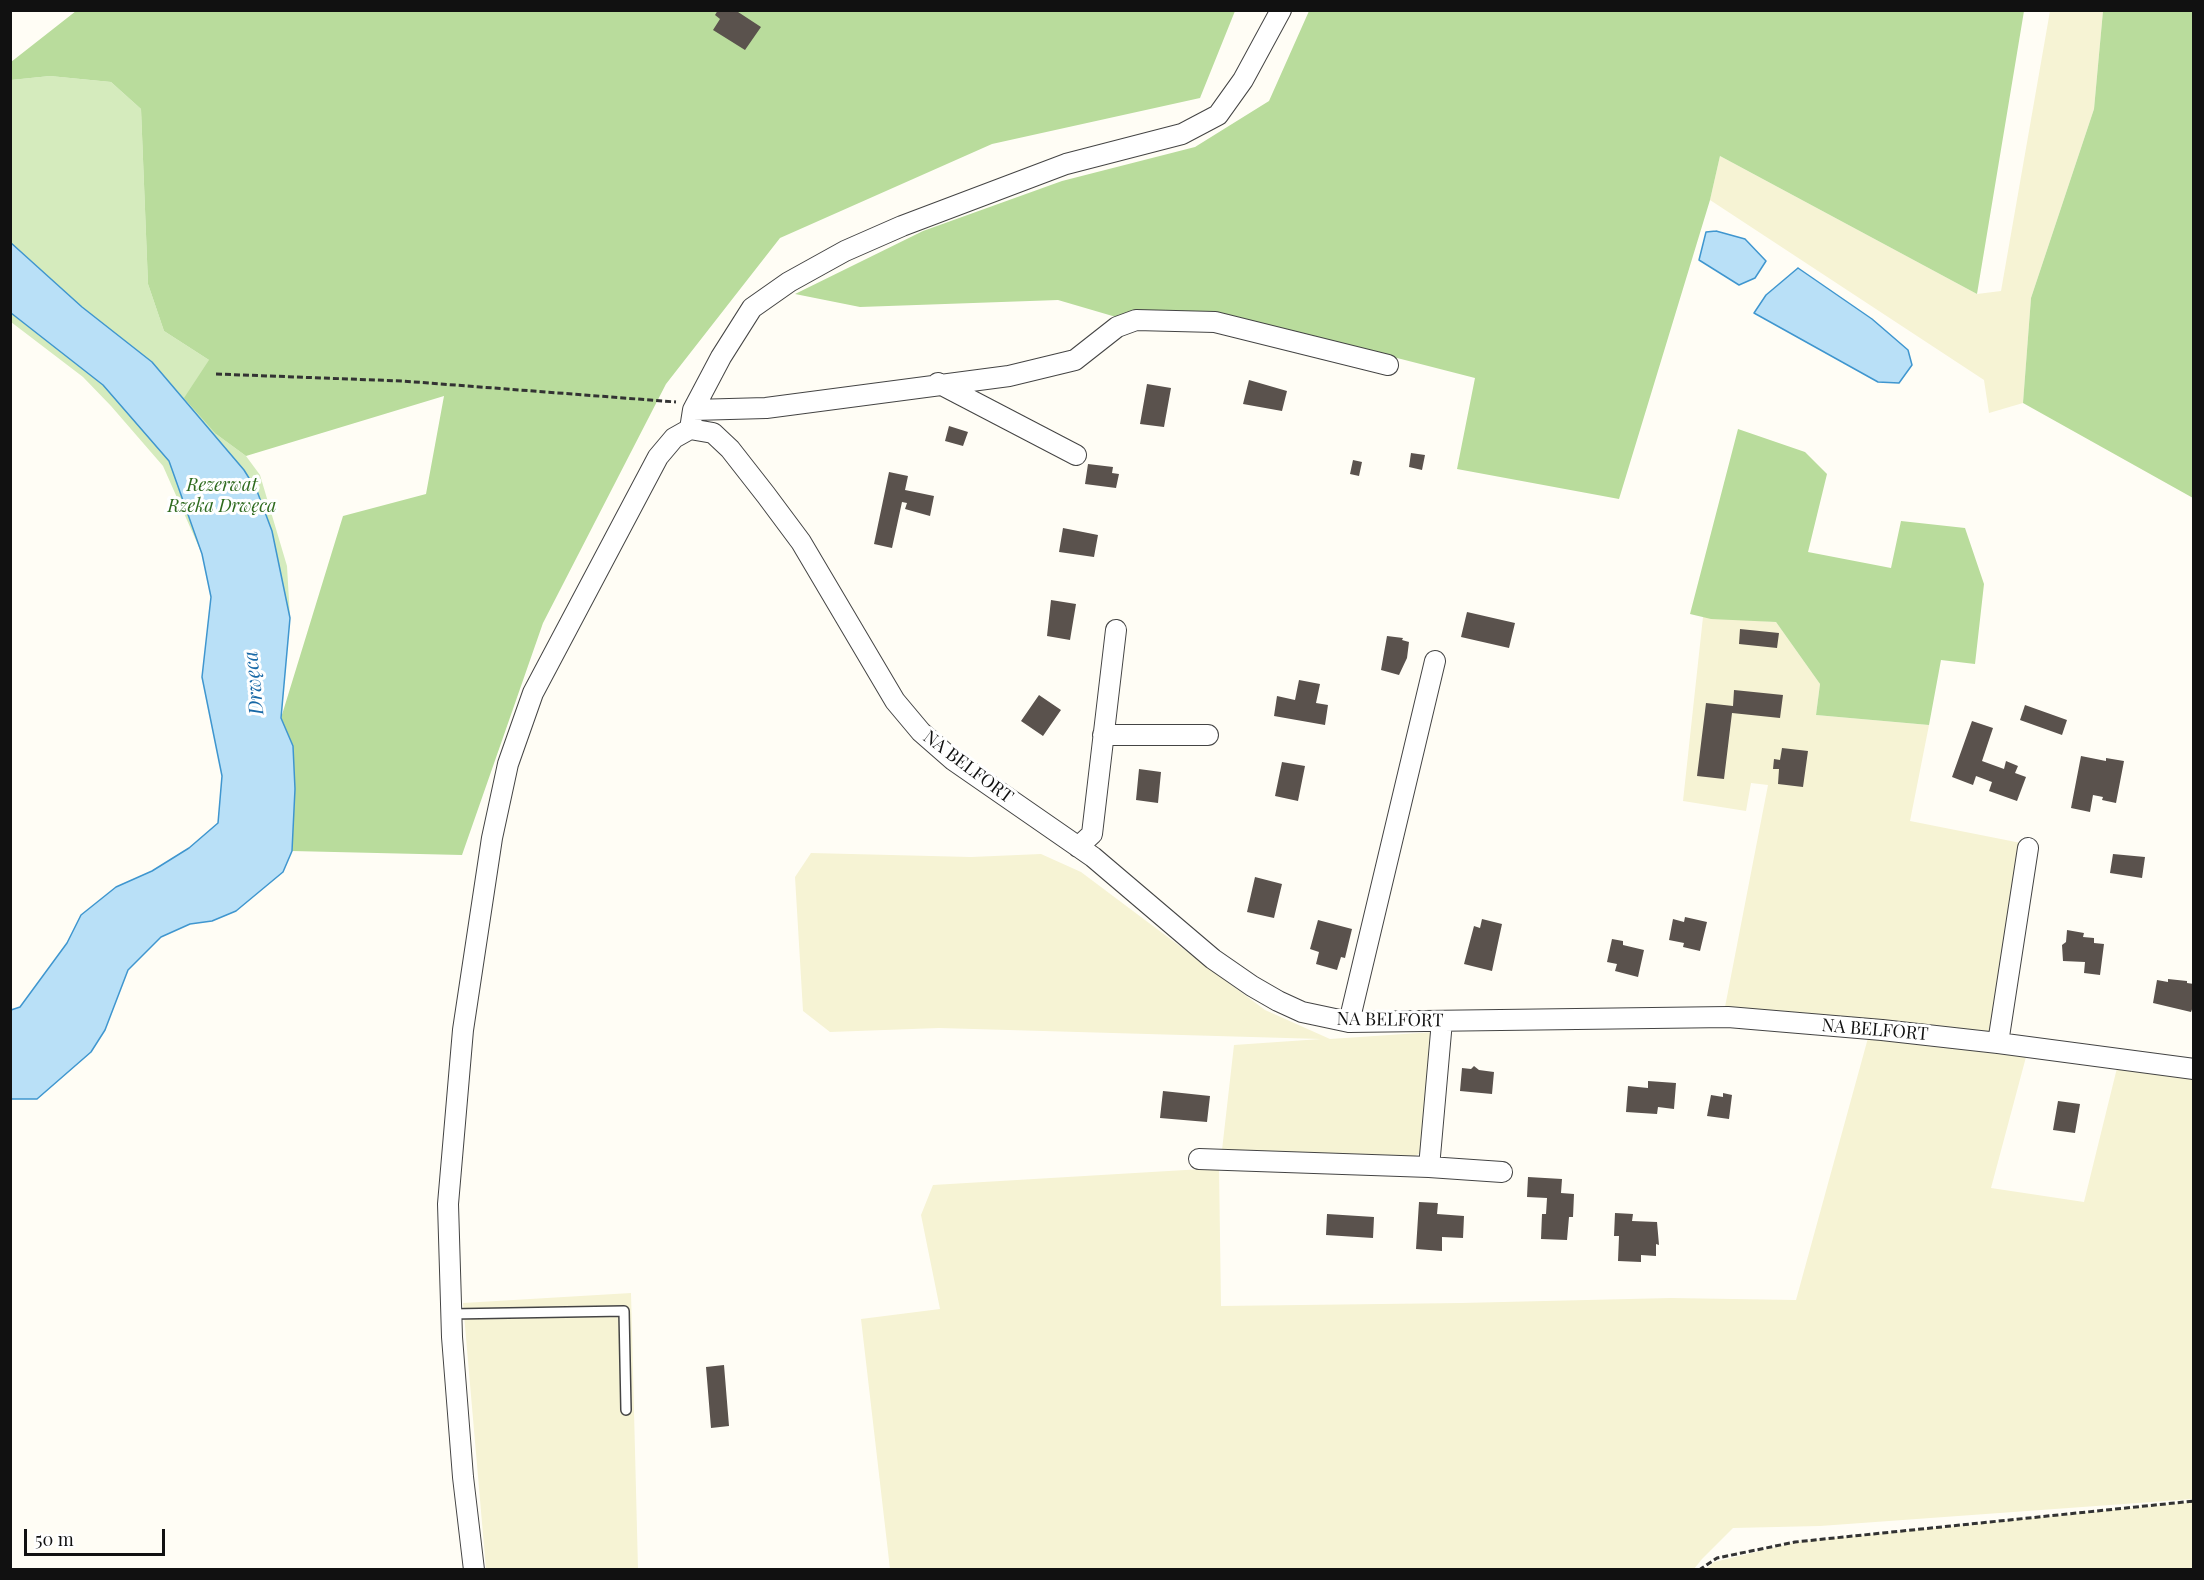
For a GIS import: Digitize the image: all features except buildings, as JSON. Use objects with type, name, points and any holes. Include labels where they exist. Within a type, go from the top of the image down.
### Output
[{"type":"street","points":[[474,1569],[463,1477],[451,1314],[448,1204],[463,1030],[492,838],[508,764],[532,693],[658,457],[692,419],[720,357],[752,308],[789,282],[845,251],[902,226],[1066,164],[1182,134],[1218,115],[1243,80],[1281,10]]},
{"type":"street","points":[[692,419],[938,383],[1009,376],[1075,360],[1117,327],[1136,320],[1215,322],[1388,365]]},
{"type":"street","points":[[938,383],[1076,455]]},
{"type":"street","name":"NA BELFORT","points":[[692,419],[730,449],[801,542],[894,701],[921,732],[953,760],[1078,847],[1213,959],[1252,986],[1302,1012],[1349,1022],[1728,1017],[1882,1030],[2193,1069]]},
{"type":"street","points":[[1078,847],[1092,834],[1116,630]]},
{"type":"street","points":[[1349,1022],[1435,661]]},
{"type":"street","points":[[1104,735],[1208,735]]},
{"type":"street","points":[[1998,1043],[2028,848]]},
{"type":"street","points":[[1430,1167],[1442,1021]]},
{"type":"street","points":[[1199,1159],[1430,1167],[1502,1172]]},
{"type":"lane","points":[[451,1314],[624,1311],[626,1410]]},
{"type":"path","points":[[216,374],[402,381],[635,398],[683,403],[692,419]]},
{"type":"path","points":[[1699,1569],[1717,1558],[1795,1542],[2193,1501]]},
{"type":"shaded area","points":[[2050,11],[2103,11],[2094,109],[2031,298],[2023,403],[1989,413],[1984,380],[1710,200],[1720,156],[1977,294],[2001,291]]},
{"type":"shaded area","points":[[1703,617],[1776,622],[1820,684],[1816,715],[1929,725],[1910,821],[2021,843],[1994,1032],[1725,1007],[1768,785],[1751,783],[1746,811],[1683,801]]},
{"type":"shaded area","points":[[811,853],[971,857],[1041,854],[1081,872],[1265,1010],[1330,1039],[1434,1032],[1426,1150],[1404,1162],[1222,1150],[1234,1045],[1321,1039],[939,1028],[830,1032],[803,1011],[795,877]]},
{"type":"shaded area","points":[[1868,1038],[2026,1057],[1991,1188],[2084,1202],[2117,1068],[2193,1077],[2193,1499],[1820,1526],[1733,1528],[1694,1569],[890,1569],[861,1319],[940,1309],[921,1215],[933,1185],[1219,1168],[1221,1306],[1671,1298],[1796,1300]]},
{"type":"shaded area","points":[[631,1293],[638,1569],[486,1569],[463,1303]]},
{"type":"shaded area","points":[[2193,1502],[2193,1569],[1706,1569],[1714,1562],[1797,1542]]},
{"type":"green space","points":[[76,11],[1235,11],[1200,98],[992,144],[780,238],[666,384],[543,623],[462,855],[292,851],[295,789],[293,746],[281,718],[343,516],[426,494],[444,396],[246,456],[216,434],[184,398],[209,360],[164,331],[148,284],[141,109],[111,82],[50,76],[11,80],[11,62]]},
{"type":"green space","points":[[1309,11],[2024,11],[1977,294],[1720,156],[1710,200],[1619,499],[1457,469],[1475,378],[1401,359],[1214,315],[1116,317],[1058,300],[860,307],[795,294],[923,231],[1062,181],[1195,147],[1269,101]]},
{"type":"green space","points":[[2103,11],[2193,11],[2193,498],[2023,403],[2031,298],[2094,109]]},
{"type":"green space","name":"Rezerwat Rzeka Drwęca","points":[[50,76],[111,82],[141,109],[148,284],[164,331],[209,360],[216,434],[246,456],[260,475],[287,566],[290,618],[281,718],[293,746],[292,851],[283,872],[236,911],[212,921],[190,924],[161,937],[128,970],[105,1030],[91,1052],[37,1099],[11,1099],[11,1010],[20,1007],[67,943],[81,915],[116,887],[152,871],[189,848],[218,823],[222,776],[202,677],[211,597],[202,554],[163,466],[83,377],[11,322],[11,80]]},
{"type":"green space","points":[[1738,429],[1805,452],[1827,474],[1808,552],[1891,568],[1901,521],[1965,528],[1984,584],[1975,664],[1941,660],[1929,725],[1816,715],[1820,684],[1776,622],[1711,619],[1690,614]]},
{"type":"water","points":[[1716,231],[1745,239],[1766,261],[1755,278],[1739,285],[1699,260],[1706,232]]},
{"type":"water","name":"Rezerwat Rzeka Drwęca","points":[[10,242],[82,307],[152,362],[244,470],[257,491],[272,531],[290,618],[281,718],[293,746],[295,789],[292,851],[283,872],[236,911],[212,921],[190,924],[161,937],[128,970],[105,1030],[91,1052],[37,1099],[11,1099],[11,1010],[20,1007],[67,943],[81,915],[116,887],[152,871],[189,848],[218,823],[222,776],[202,677],[211,597],[202,554],[169,461],[103,385],[11,313]]},
{"type":"water","points":[[1798,268],[1872,319],[1908,350],[1912,365],[1899,383],[1878,382],[1754,313],[1766,295]]},
{"type":"water label","name":"Drwęca","points":[[254,683]]}]
